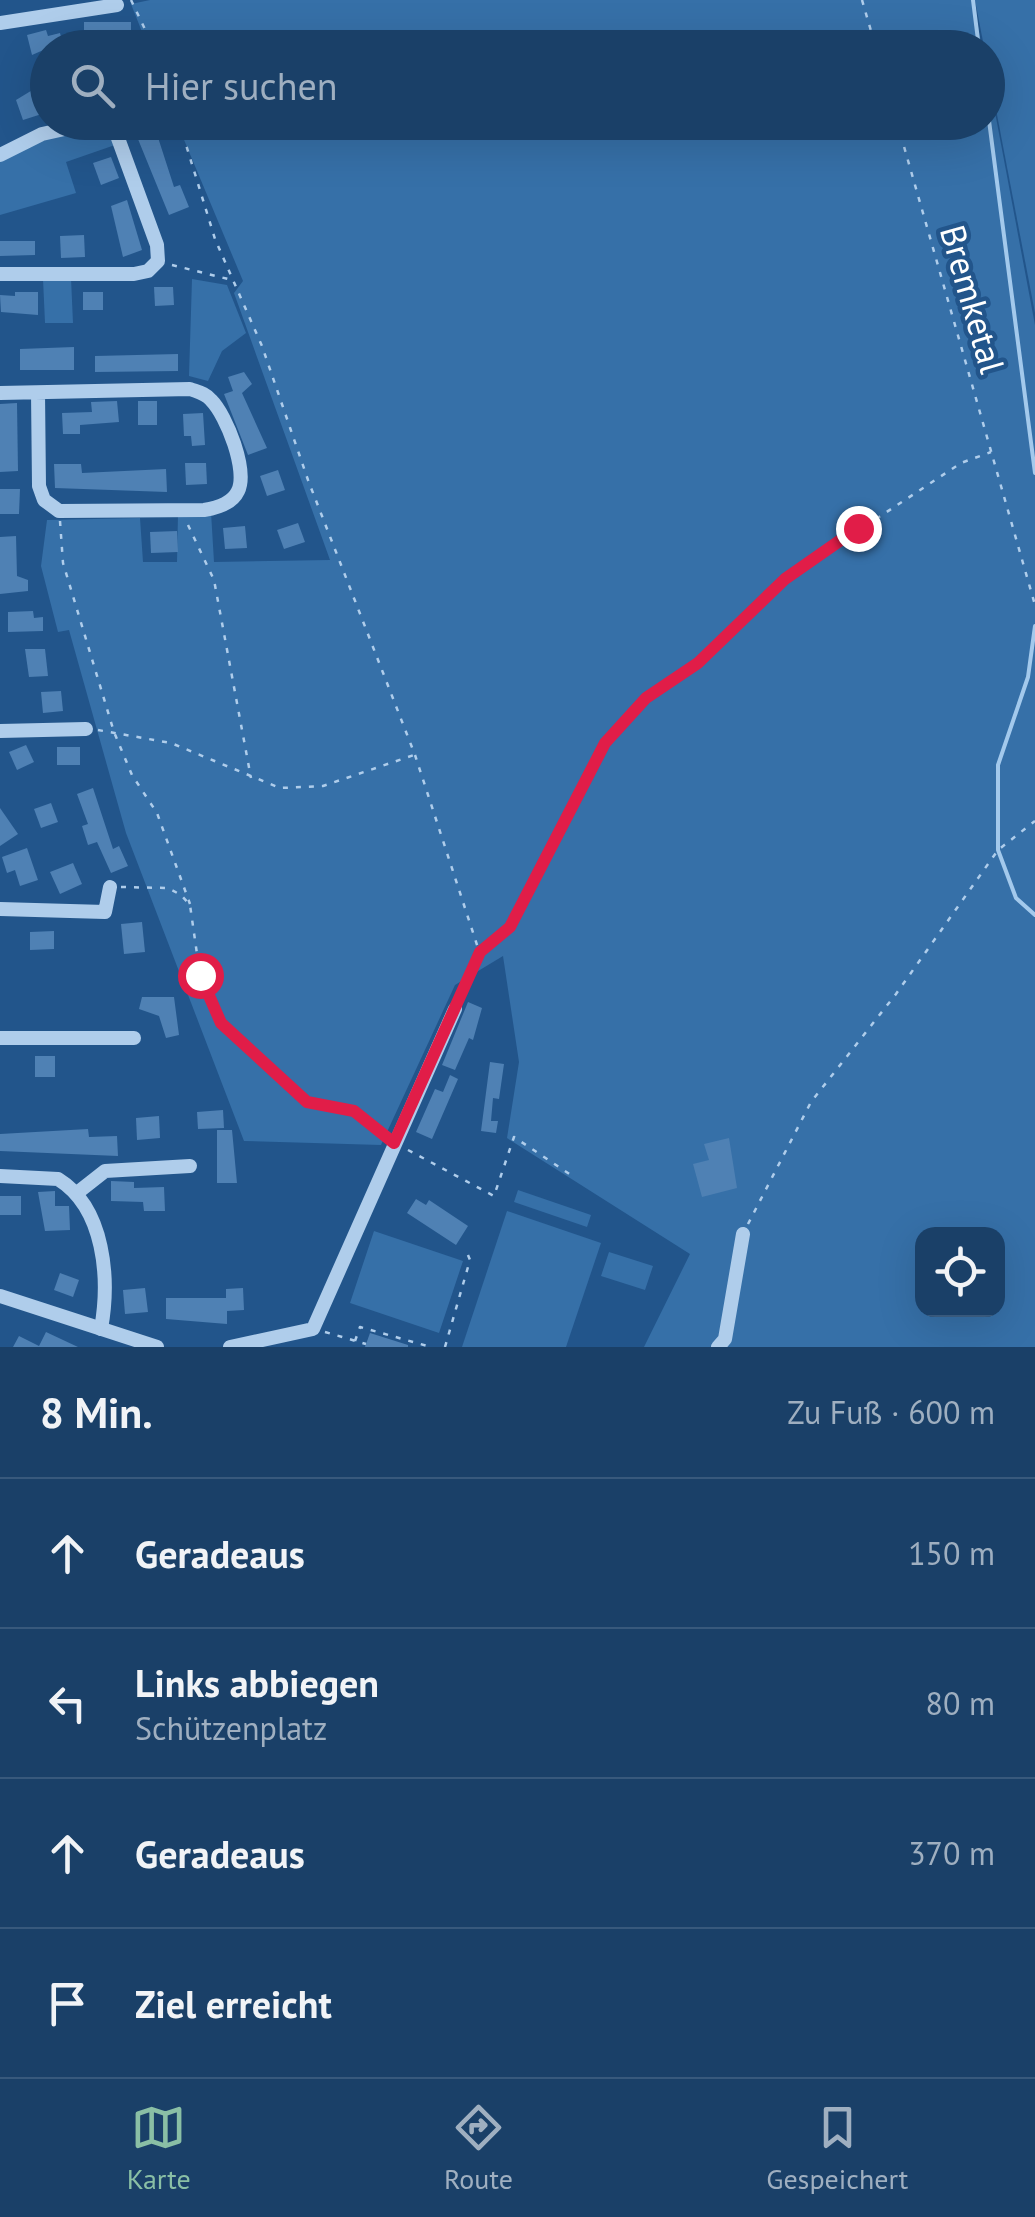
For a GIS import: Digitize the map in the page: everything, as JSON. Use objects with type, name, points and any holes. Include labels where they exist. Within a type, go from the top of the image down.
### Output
[{"type":"street","points":[[0,23],[124,2]]},
{"type":"street","points":[[0,154],[30,140]]},
{"type":"street","points":[[0,274],[134,274],[148,270],[158,261],[157,245],[120,140]]},
{"type":"street","points":[[0,393],[190,390],[205,394],[222,418],[242,475],[238,495],[222,506],[180,510],[59,511],[44,500],[39,486],[38,393]]},
{"type":"street","points":[[0,731],[86,729]]},
{"type":"street","points":[[0,909],[105,912],[110,887]]},
{"type":"street","points":[[230,1347],[313,1328],[455,1009]]},
{"type":"street","points":[[0,1038],[134,1038]]},
{"type":"street","points":[[77,1193],[105,1172],[190,1166]]},
{"type":"street","points":[[0,1176],[58,1179],[77,1193],[98,1231],[104,1309],[100,1329]]},
{"type":"street","points":[[718,1347],[725,1339],[743,1234]]},
{"type":"street","points":[[0,1296],[156,1347]]},
{"type":"path","points":[[862,0],[871,30]]},
{"type":"path","points":[[124,2],[142,30]]},
{"type":"path","points":[[184,140],[215,239],[262,346],[308,480],[415,754],[480,952]]},
{"type":"path","name":"Bremketal","points":[[902,140],[1035,605]]},
{"type":"path","points":[[158,261],[233,281]]},
{"type":"path","points":[[455,1009],[480,952],[510,927],[605,743],[646,698],[698,663],[785,579],[962,463],[991,452]]},
{"type":"path","points":[[180,510],[214,580],[251,778]]},
{"type":"path","points":[[59,511],[63,563],[114,732],[132,775],[156,813],[190,905],[200,975],[221,1023],[307,1102],[354,1111],[394,1143],[494,1196],[514,1137],[572,1175]]},
{"type":"path","points":[[86,729],[172,744],[280,788],[324,786],[415,754]]},
{"type":"path","points":[[743,1234],[811,1102],[896,994],[998,850],[1035,821]]},
{"type":"path","points":[[110,887],[168,888],[190,905]]},
{"type":"path","points":[[446,1347],[470,1260],[466,1250]]},
{"type":"path","points":[[356,1340],[360,1327],[431,1347]]},
{"type":"path","points":[[313,1328],[366,1344]]},
{"type":"shaded area","points":[[150,0],[973,0],[979,30],[141,30],[131,4]]},
{"type":"shaded area","points":[[975,0],[1035,0],[1035,313],[1002,140],[1005,140],[1005,30],[981,30]]},
{"type":"shaded area","points":[[44,140],[113,140],[115,145],[66,162],[76,193],[0,215],[0,160]]},
{"type":"shaded area","points":[[184,140],[1000,140],[1035,325],[1035,1347],[644,1347],[690,1254],[507,1138],[519,1062],[503,956],[455,985],[381,1145],[244,1141],[126,833],[69,630],[58,632],[41,566],[47,520],[140,518],[143,562],[177,562],[178,514],[211,512],[214,562],[330,560],[234,293],[243,281]]},
{"type":"shaded area","points":[[71,278],[73,323],[45,323],[43,279]]},
{"type":"shaded area","points":[[192,279],[227,285],[246,333],[222,351],[208,381],[189,376]]},
{"type":"shaded area","points":[[518,1190],[591,1215],[587,1227],[514,1202]]},
{"type":"shaded area","points":[[507,1211],[601,1243],[566,1347],[462,1347]]},
{"type":"shaded area","points":[[374,1231],[463,1261],[439,1333],[350,1303]]},
{"type":"shaded area","points":[[609,1252],[653,1266],[645,1290],[601,1276]]},
{"type":"building","points":[[84,22],[131,22],[131,30],[84,30]]},
{"type":"building","points":[[30,91],[30,118],[23,120],[16,100]]},
{"type":"building","points":[[138,140],[159,140],[174,187],[180,185],[189,207],[169,215]]},
{"type":"building","points":[[111,157],[119,178],[101,185],[93,163]]},
{"type":"building","points":[[127,200],[142,250],[123,257],[111,206]]},
{"type":"building","points":[[84,235],[85,257],[61,258],[60,236]]},
{"type":"building","points":[[0,241],[35,241],[35,255],[0,256]]},
{"type":"building","points":[[154,287],[173,287],[174,305],[155,306]]},
{"type":"building","points":[[15,292],[38,292],[38,315],[1,312],[0,295],[15,296]]},
{"type":"building","points":[[83,292],[103,292],[103,310],[83,310]]},
{"type":"building","points":[[74,347],[74,370],[20,370],[20,349]]},
{"type":"building","points":[[178,354],[178,371],[95,372],[95,356]]},
{"type":"building","points":[[244,372],[252,384],[242,393],[267,448],[248,455],[224,394],[233,391],[228,377]]},
{"type":"building","points":[[117,401],[119,422],[80,425],[80,434],[63,434],[62,413],[92,412],[91,402]]},
{"type":"building","points":[[138,401],[157,401],[157,425],[138,425]]},
{"type":"building","points":[[17,403],[18,471],[0,472],[0,404]]},
{"type":"building","points":[[203,413],[205,445],[192,446],[191,436],[184,436],[183,414]]},
{"type":"building","points":[[185,463],[206,463],[207,484],[186,485]]},
{"type":"building","points":[[54,464],[81,464],[82,473],[166,469],[167,492],[55,488]]},
{"type":"building","points":[[278,470],[285,490],[267,496],[260,476]]},
{"type":"building","points":[[0,489],[20,489],[19,514],[0,514]]},
{"type":"building","points":[[298,523],[305,542],[284,549],[277,530]]},
{"type":"building","points":[[245,526],[247,548],[225,549],[223,528]]},
{"type":"building","points":[[177,531],[178,552],[151,553],[150,532]]},
{"type":"building","points":[[16,536],[17,576],[28,580],[28,591],[0,594],[0,537]]},
{"type":"building","points":[[33,611],[34,618],[43,617],[43,631],[8,632],[8,612]]},
{"type":"building","points":[[25,649],[45,649],[48,676],[29,677]]},
{"type":"building","points":[[61,691],[63,711],[43,713],[41,692]]},
{"type":"building","points":[[26,745],[34,762],[17,770],[9,752]]},
{"type":"building","points":[[57,747],[80,747],[80,765],[57,765]]},
{"type":"building","points":[[93,788],[113,849],[119,846],[128,866],[111,873],[97,842],[88,845],[82,826],[88,824],[77,794]]},
{"type":"building","points":[[51,803],[58,822],[41,828],[34,809]]},
{"type":"building","points":[[0,808],[18,834],[0,846]]},
{"type":"building","points":[[27,848],[38,880],[20,886],[15,870],[7,873],[2,857]]},
{"type":"building","points":[[73,863],[82,884],[60,894],[50,872]]},
{"type":"building","points":[[142,922],[145,952],[124,954],[121,924]]},
{"type":"building","points":[[54,931],[54,949],[30,950],[30,932]]},
{"type":"building","points":[[142,997],[174,997],[179,1035],[166,1038],[159,1016],[139,1009]]},
{"type":"building","points":[[468,1002],[482,1008],[473,1040],[469,1038],[455,1070],[442,1065]]},
{"type":"building","points":[[35,1056],[55,1056],[55,1077],[35,1077]]},
{"type":"building","points":[[490,1062],[504,1064],[499,1099],[493,1098],[491,1121],[498,1121],[496,1133],[481,1131]]},
{"type":"building","points":[[450,1075],[458,1079],[432,1139],[416,1132],[435,1089],[443,1092]]},
{"type":"building","points":[[223,1110],[224,1128],[198,1129],[197,1112]]},
{"type":"building","points":[[159,1116],[160,1138],[137,1140],[136,1118]]},
{"type":"building","points":[[88,1129],[89,1137],[117,1136],[118,1156],[0,1151],[0,1134]]},
{"type":"building","points":[[217,1130],[232,1130],[237,1183],[217,1183]]},
{"type":"building","points":[[729,1138],[737,1188],[702,1197],[693,1164],[709,1160],[704,1144]]},
{"type":"building","points":[[111,1181],[134,1182],[134,1188],[164,1187],[165,1211],[144,1211],[143,1202],[111,1201]]},
{"type":"building","points":[[55,1191],[55,1206],[69,1206],[70,1230],[45,1231],[38,1192]]},
{"type":"building","points":[[0,1196],[21,1196],[21,1215],[0,1215]]},
{"type":"building","points":[[416,1199],[426,1205],[429,1200],[468,1226],[456,1245],[407,1213]]},
{"type":"building","points":[[60,1273],[79,1280],[73,1297],[54,1290]]},
{"type":"building","points":[[145,1288],[148,1312],[125,1314],[123,1290]]},
{"type":"building","points":[[243,1288],[244,1310],[227,1311],[227,1324],[166,1319],[166,1298],[226,1298],[226,1289]]},
{"type":"building","points":[[46,1332],[78,1347],[13,1347],[19,1336],[39,1346]]},
{"type":"building","points":[[370,1333],[408,1345],[408,1347],[365,1347]]},
{"type":"waterway","points":[[973,0],[977,30]]},
{"type":"waterway","points":[[992,140],[1035,473]]},
{"type":"waterway","points":[[1035,626],[1028,677],[998,765],[998,850],[1016,898],[1035,915]]},
{"type":"route","points":[[200,975],[221,1023],[307,1102],[354,1111],[394,1143],[480,952],[510,927],[605,743],[646,698],[698,663],[785,579],[858,528]]}]
